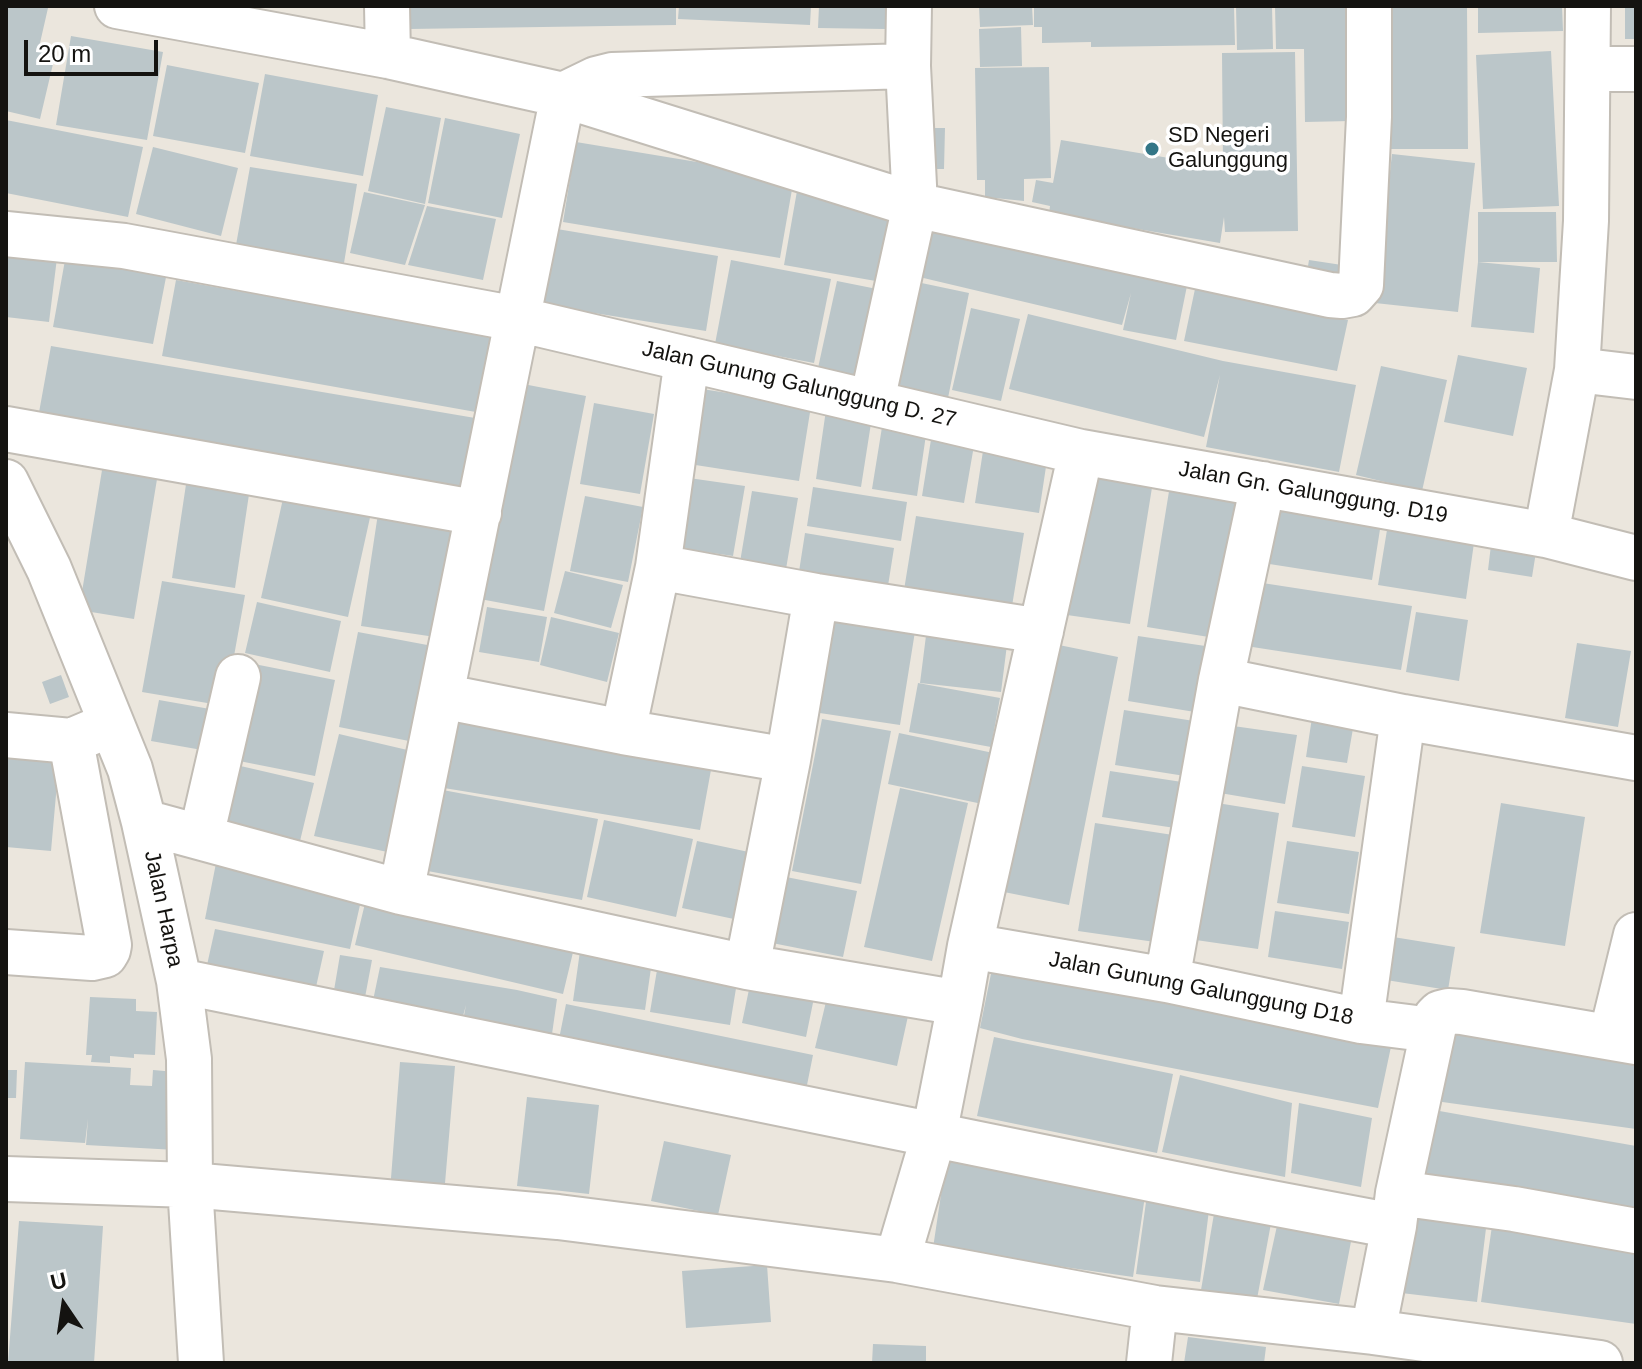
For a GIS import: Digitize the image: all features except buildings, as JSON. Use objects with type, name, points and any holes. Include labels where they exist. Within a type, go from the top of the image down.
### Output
[{"type":"street","points":[[117,6],[388,56],[563,95],[915,205],[1330,295],[1353,294],[1361,285],[1369,117],[1369,6]]},
{"type":"street","points":[[387,6],[388,56]]},
{"type":"street","points":[[872,401],[915,205],[908,66],[909,6]]},
{"type":"street","points":[[1546,535],[1577,370],[1586,221],[1588,6]]},
{"type":"street","points":[[563,95],[612,75],[908,66]]},
{"type":"street","points":[[1589,69],[1636,69]]},
{"type":"street","points":[[401,892],[563,95]]},
{"type":"street","name":"Jalan Gunung Galunggung D. 27","points":[[6,234],[124,246],[517,319],[1081,452]]},
{"type":"street","points":[[623,732],[658,567],[687,359]]},
{"type":"street","points":[[1577,370],[1636,377]]},
{"type":"street","points":[[6,429],[479,513]]},
{"type":"street","points":[[897,1260],[934,1135],[970,946],[1081,452]]},
{"type":"street","name":"Jalan Gn. Galunggung. D19","points":[[1081,452],[1546,535],[1636,558]]},
{"type":"street","name":"Jalan Harpa","points":[[6,482],[49,569],[112,724],[130,769],[144,822],[179,981],[189,1059],[190,1185],[201,1363]]},
{"type":"street","points":[[1167,980],[1221,680],[1263,484]]},
{"type":"street","points":[[658,567],[816,596],[1041,631]]},
{"type":"street","points":[[747,967],[788,760],[816,596]]},
{"type":"street","points":[[201,837],[238,677]]},
{"type":"street","points":[[1221,680],[1403,717],[1636,758]]},
{"type":"street","points":[[441,696],[788,760]]},
{"type":"street","points":[[1361,1021],[1403,717]]},
{"type":"street","points":[[6,735],[71,741],[112,724]]},
{"type":"street","points":[[6,952],[92,958],[105,955],[108,950],[71,741]]},
{"type":"street","points":[[144,822],[401,892],[747,967],[960,1003]]},
{"type":"street","points":[[1373,1332],[1436,1017],[1448,1011],[1623,1040],[1636,935]]},
{"type":"street","name":"Jalan Gunung Galunggung D18","points":[[970,946],[1167,980],[1361,1021],[1432,1030]]},
{"type":"street","points":[[179,981],[1229,1195],[1396,1210],[1514,1209],[1636,1231]]},
{"type":"street","points":[[6,1179],[190,1185],[558,1217],[897,1260],[1155,1308],[1373,1332],[1600,1363]]},
{"type":"street","points":[[1149,1363],[1155,1308]]},
{"type":"place","name":"SD Negeri Galunggung","points":[[1152,149]]}]
